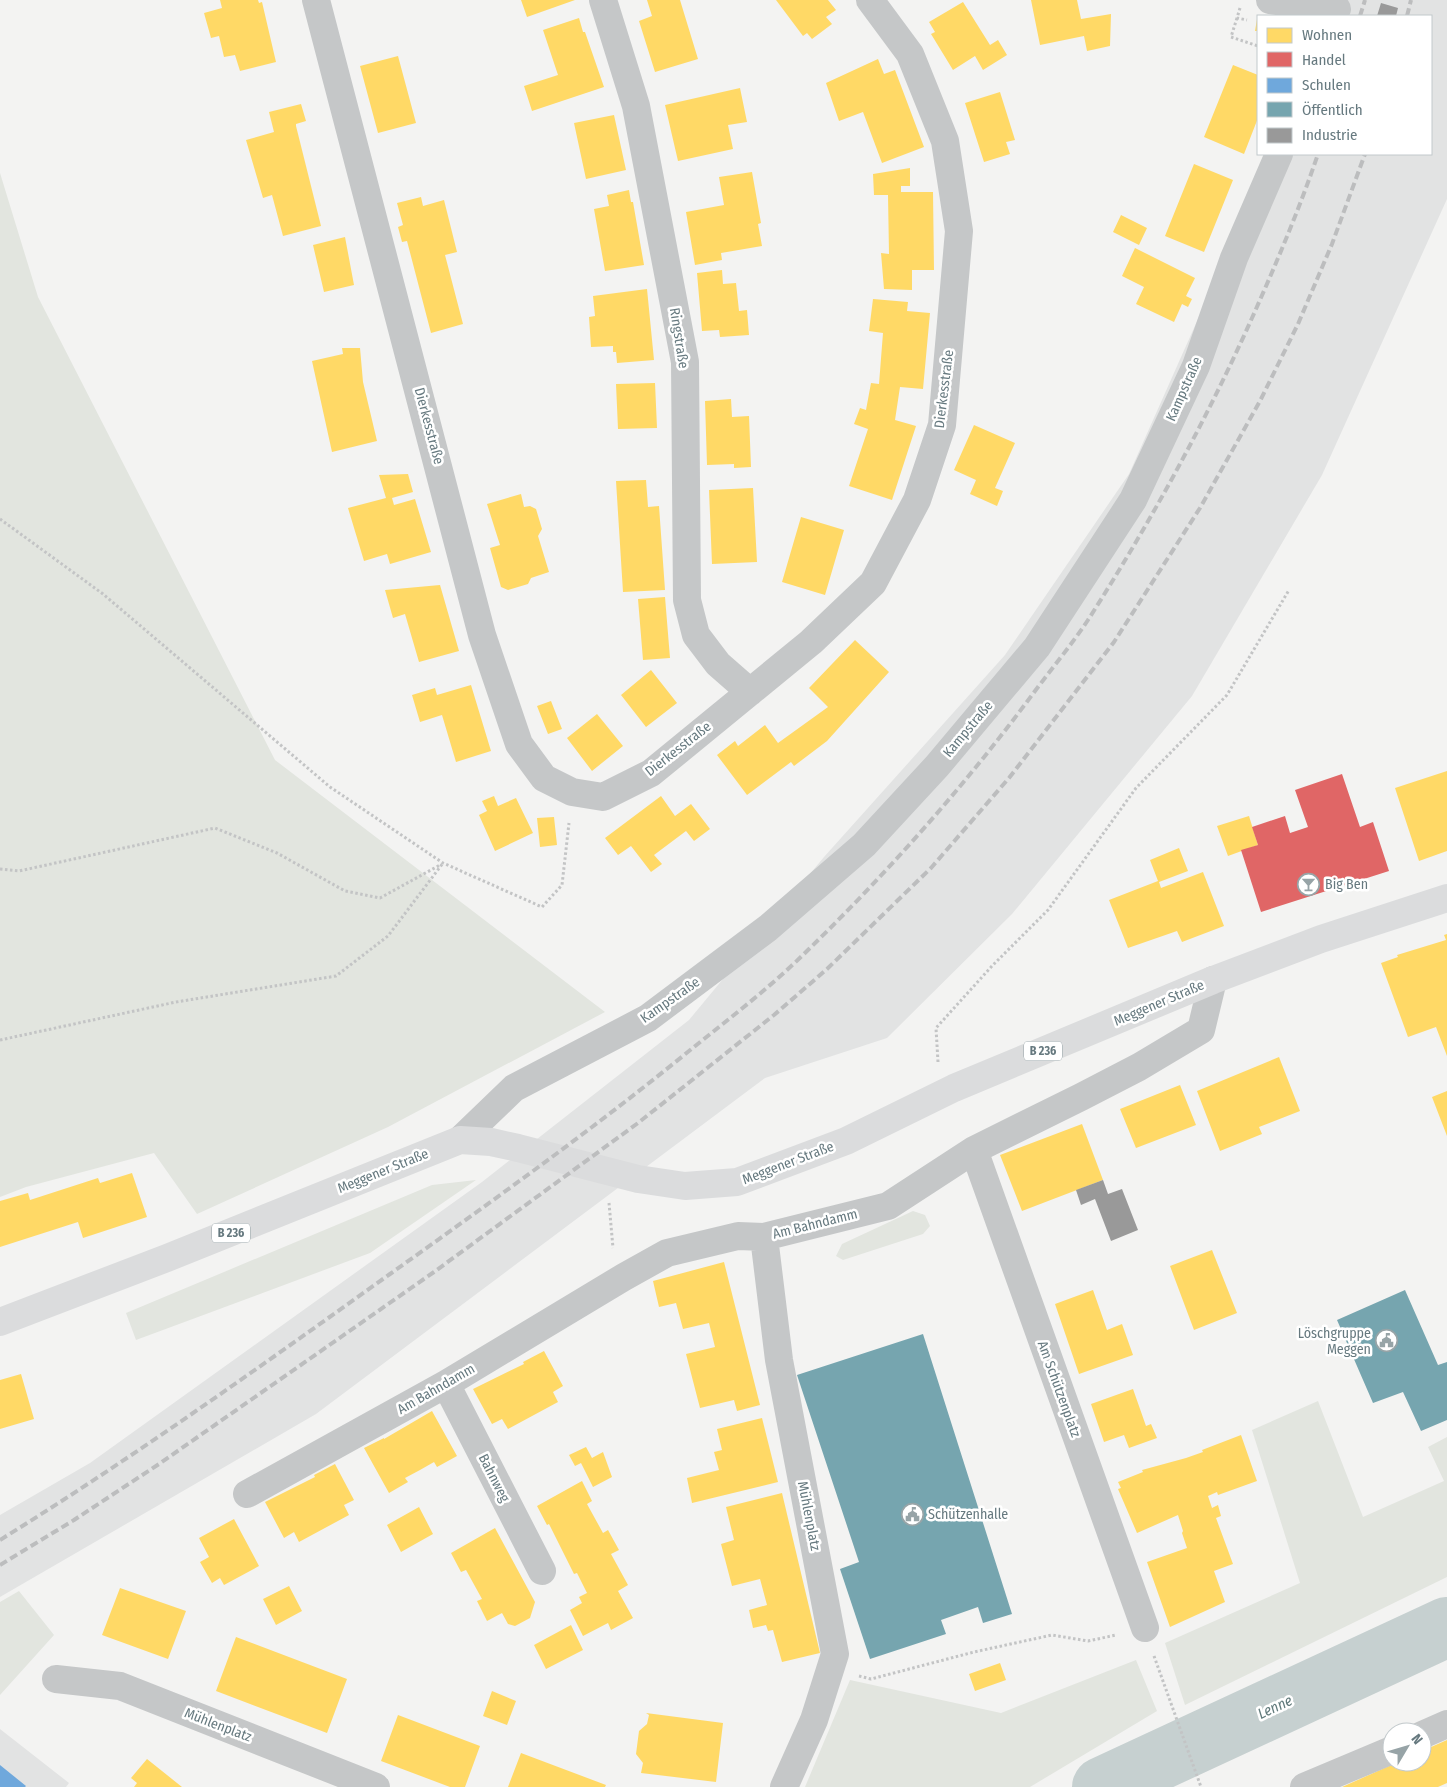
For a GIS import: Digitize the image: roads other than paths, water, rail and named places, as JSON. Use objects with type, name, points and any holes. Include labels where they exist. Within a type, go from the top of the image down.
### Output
[{"type":"main road","name":"Meggener Straße","points":[[0,1322],[167,1258],[460,1140],[491,1142],[638,1179],[686,1186],[737,1182],[846,1141],[954,1088],[1212,980],[1321,939],[1447,898]]},
{"type":"street","name":"Dierkesstraße","points":[[316,0],[482,635],[519,744],[544,778],[572,792],[603,797],[651,773],[811,642],[873,583],[917,500],[942,425],[959,231],[945,141],[910,54],[870,0]]},
{"type":"street","name":"Ringstraße","points":[[603,0],[636,106],[685,362],[687,600],[696,635],[718,664],[750,692]]},
{"type":"street","points":[[1270,0],[1337,8]]},
{"type":"street","name":"Kampstraße","points":[[460,1140],[514,1088],[648,1018],[768,928],[864,845],[937,766],[1037,647],[1133,500],[1196,366],[1234,258],[1279,155]]},
{"type":"street","name":"Am Bahndamm","points":[[247,1494],[446,1384],[667,1253],[738,1236],[764,1237],[888,1206],[974,1150],[1081,1098],[1139,1067],[1201,1030],[1212,980]]},
{"type":"street","name":"Am Schützenplatz","points":[[974,1150],[1145,1628]]},
{"type":"street","name":"Mühlenplatz","points":[[764,1237],[779,1360],[835,1654],[814,1720],[784,1787]]},
{"type":"street","name":"Bahnweg","points":[[446,1384],[542,1571]]},
{"type":"street","name":"Mühlenplatz","points":[[56,1679],[120,1686],[376,1787]]},
{"type":"street","points":[[1432,1731],[1447,1724]]},
{"type":"street","points":[[1304,1787],[1382,1754]]},
{"type":"waterway","name":"Lenne","points":[[1102,1787],[1447,1627]]},
{"type":"railway","points":[[1360,15],[1365,0]]},
{"type":"railway","points":[[1407,15],[1411,0]]},
{"type":"railway","points":[[0,1540],[148,1444],[245,1377],[466,1220],[578,1137],[766,989],[795,963],[869,888],[983,759],[1076,638],[1111,583],[1176,472],[1234,357],[1287,237],[1318,155]]},
{"type":"railway","points":[[0,1565],[74,1520],[159,1464],[434,1272],[638,1123],[774,1015],[827,969],[931,868],[1009,778],[1114,642],[1200,508],[1260,401],[1298,324],[1332,244],[1365,155]]},
{"type":"place","name":"Big Ben","points":[[1309,884]]},
{"type":"place","name":"Löschgruppe Meggen","points":[[1387,1341]]},
{"type":"place","name":"Schützenhalle","points":[[912,1514]]}]
